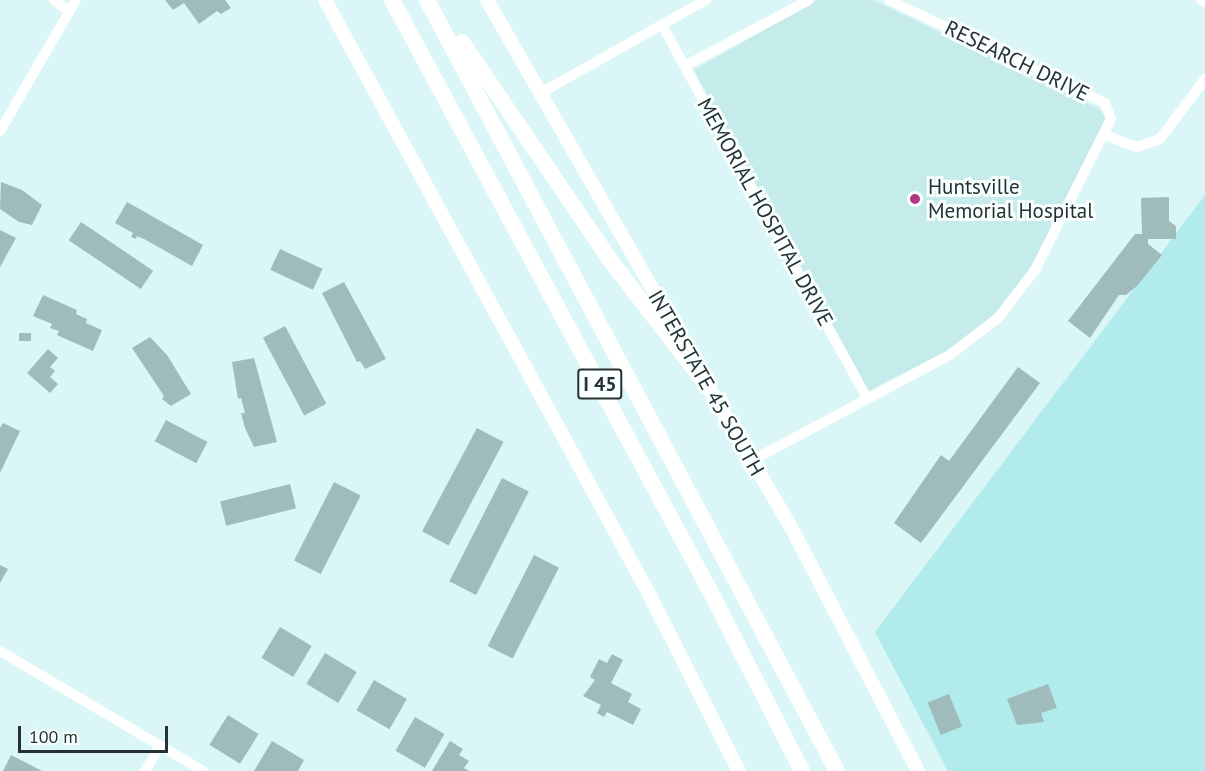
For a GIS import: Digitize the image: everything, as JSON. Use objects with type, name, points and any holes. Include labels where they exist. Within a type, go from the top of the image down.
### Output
[{"type":"highway","name":"I 45","points":[[392,0],[704,579],[802,771]]},
{"type":"highway","name":"I 45","points":[[427,0],[837,771]]},
{"type":"highway","points":[[434,0],[610,260],[709,388]]},
{"type":"main road","points":[[325,0],[648,592],[739,771]]},
{"type":"main road","name":"INTERSTATE 45 SOUTH","points":[[487,0],[538,94],[791,527],[918,771]]},
{"type":"street","points":[[54,0],[69,12]]},
{"type":"street","points":[[0,131],[76,0]]},
{"type":"street","points":[[538,94],[663,27],[706,0]]},
{"type":"street","points":[[685,66],[809,0]]},
{"type":"street","name":"RESEARCH DRIVE","points":[[889,0],[1105,103],[1111,119],[1105,135]]},
{"type":"street","name":"MEMORIAL HOSPITAL DRIVE","points":[[663,27],[867,398]]},
{"type":"street","points":[[751,461],[951,354],[998,318],[1035,270],[1105,135],[1137,147],[1160,139],[1205,78]]},
{"type":"street","points":[[0,651],[203,771]]},
{"type":"street","points":[[145,771],[160,746]]},
{"type":"shaded area","name":"Huntsville Memorial Hospital","points":[[818,0],[873,0],[1102,111],[1107,121],[1026,276],[1011,296],[989,320],[954,347],[868,391],[694,70]]},
{"type":"shaded area","points":[[1205,195],[1205,771],[948,771],[875,632]]},
{"type":"building","points":[[165,0],[225,0],[231,8],[221,14],[217,11],[199,24],[184,3],[173,10]]},
{"type":"building","points":[[1,182],[22,190],[42,205],[32,225],[19,222],[0,209]]},
{"type":"building","points":[[1169,197],[1169,221],[1176,226],[1176,239],[1148,239],[1148,244],[1162,255],[1137,286],[1126,295],[1119,295],[1090,338],[1068,321],[1135,234],[1142,234],[1141,198]]},
{"type":"building","points":[[127,202],[203,245],[192,266],[146,240],[137,236],[136,239],[131,237],[133,233],[115,223]]},
{"type":"building","points":[[81,222],[153,271],[141,289],[69,240]]},
{"type":"building","points":[[0,230],[16,238],[0,267]]},
{"type":"building","points":[[280,249],[323,269],[313,290],[270,270]]},
{"type":"building","points":[[344,282],[386,359],[365,369],[360,361],[357,362],[322,293]]},
{"type":"building","points":[[43,295],[77,310],[76,314],[87,319],[86,323],[102,330],[93,351],[57,335],[59,331],[50,328],[52,324],[33,316]]},
{"type":"building","points":[[285,326],[326,404],[304,415],[263,338]]},
{"type":"building","points":[[19,333],[31,333],[31,341],[19,341]]},
{"type":"building","points":[[150,337],[167,355],[191,394],[171,406],[162,399],[164,396],[132,348]]},
{"type":"building","points":[[48,349],[58,358],[50,367],[55,371],[50,377],[58,384],[50,393],[27,373]]},
{"type":"building","points":[[254,358],[277,442],[254,447],[241,413],[245,413],[241,398],[238,399],[232,362]]},
{"type":"building","points":[[1018,367],[1040,383],[921,543],[894,523],[941,455],[949,461]]},
{"type":"building","points":[[166,420],[207,442],[196,463],[155,441]]},
{"type":"building","points":[[3,423],[20,431],[0,473],[0,428]]},
{"type":"building","points":[[477,428],[503,442],[449,545],[422,531]]},
{"type":"building","points":[[502,478],[529,492],[476,595],[449,581]]},
{"type":"building","points":[[334,482],[361,496],[321,574],[294,560]]},
{"type":"building","points":[[290,484],[296,508],[226,526],[220,501]]},
{"type":"building","points":[[534,555],[559,568],[513,659],[488,646]]},
{"type":"building","points":[[0,565],[8,569],[0,583]]},
{"type":"building","points":[[280,627],[312,646],[293,677],[261,658]]},
{"type":"building","points":[[325,653],[357,672],[338,703],[306,684]]},
{"type":"building","points":[[612,654],[623,660],[611,683],[632,694],[628,702],[641,709],[633,725],[607,712],[604,717],[597,713],[601,705],[583,696],[595,680],[590,677],[599,659],[607,663]]},
{"type":"building","points":[[374,680],[407,699],[389,729],[356,710]]},
{"type":"building","points":[[1048,684],[1057,708],[1041,713],[1044,722],[1017,725],[1007,699]]},
{"type":"building","points":[[949,694],[962,726],[941,735],[928,703]]},
{"type":"building","points":[[228,715],[259,734],[240,764],[209,745]]},
{"type":"building","points":[[415,717],[444,734],[425,768],[396,751]]},
{"type":"building","points":[[272,741],[304,760],[298,771],[254,771]]},
{"type":"building","points":[[450,741],[463,749],[459,755],[469,761],[464,768],[469,771],[432,771]]},
{"type":"building","points":[[11,755],[42,771],[3,771]]},
{"type":"place","name":"Huntsville Memorial Hospital","points":[[915,199]]}]
